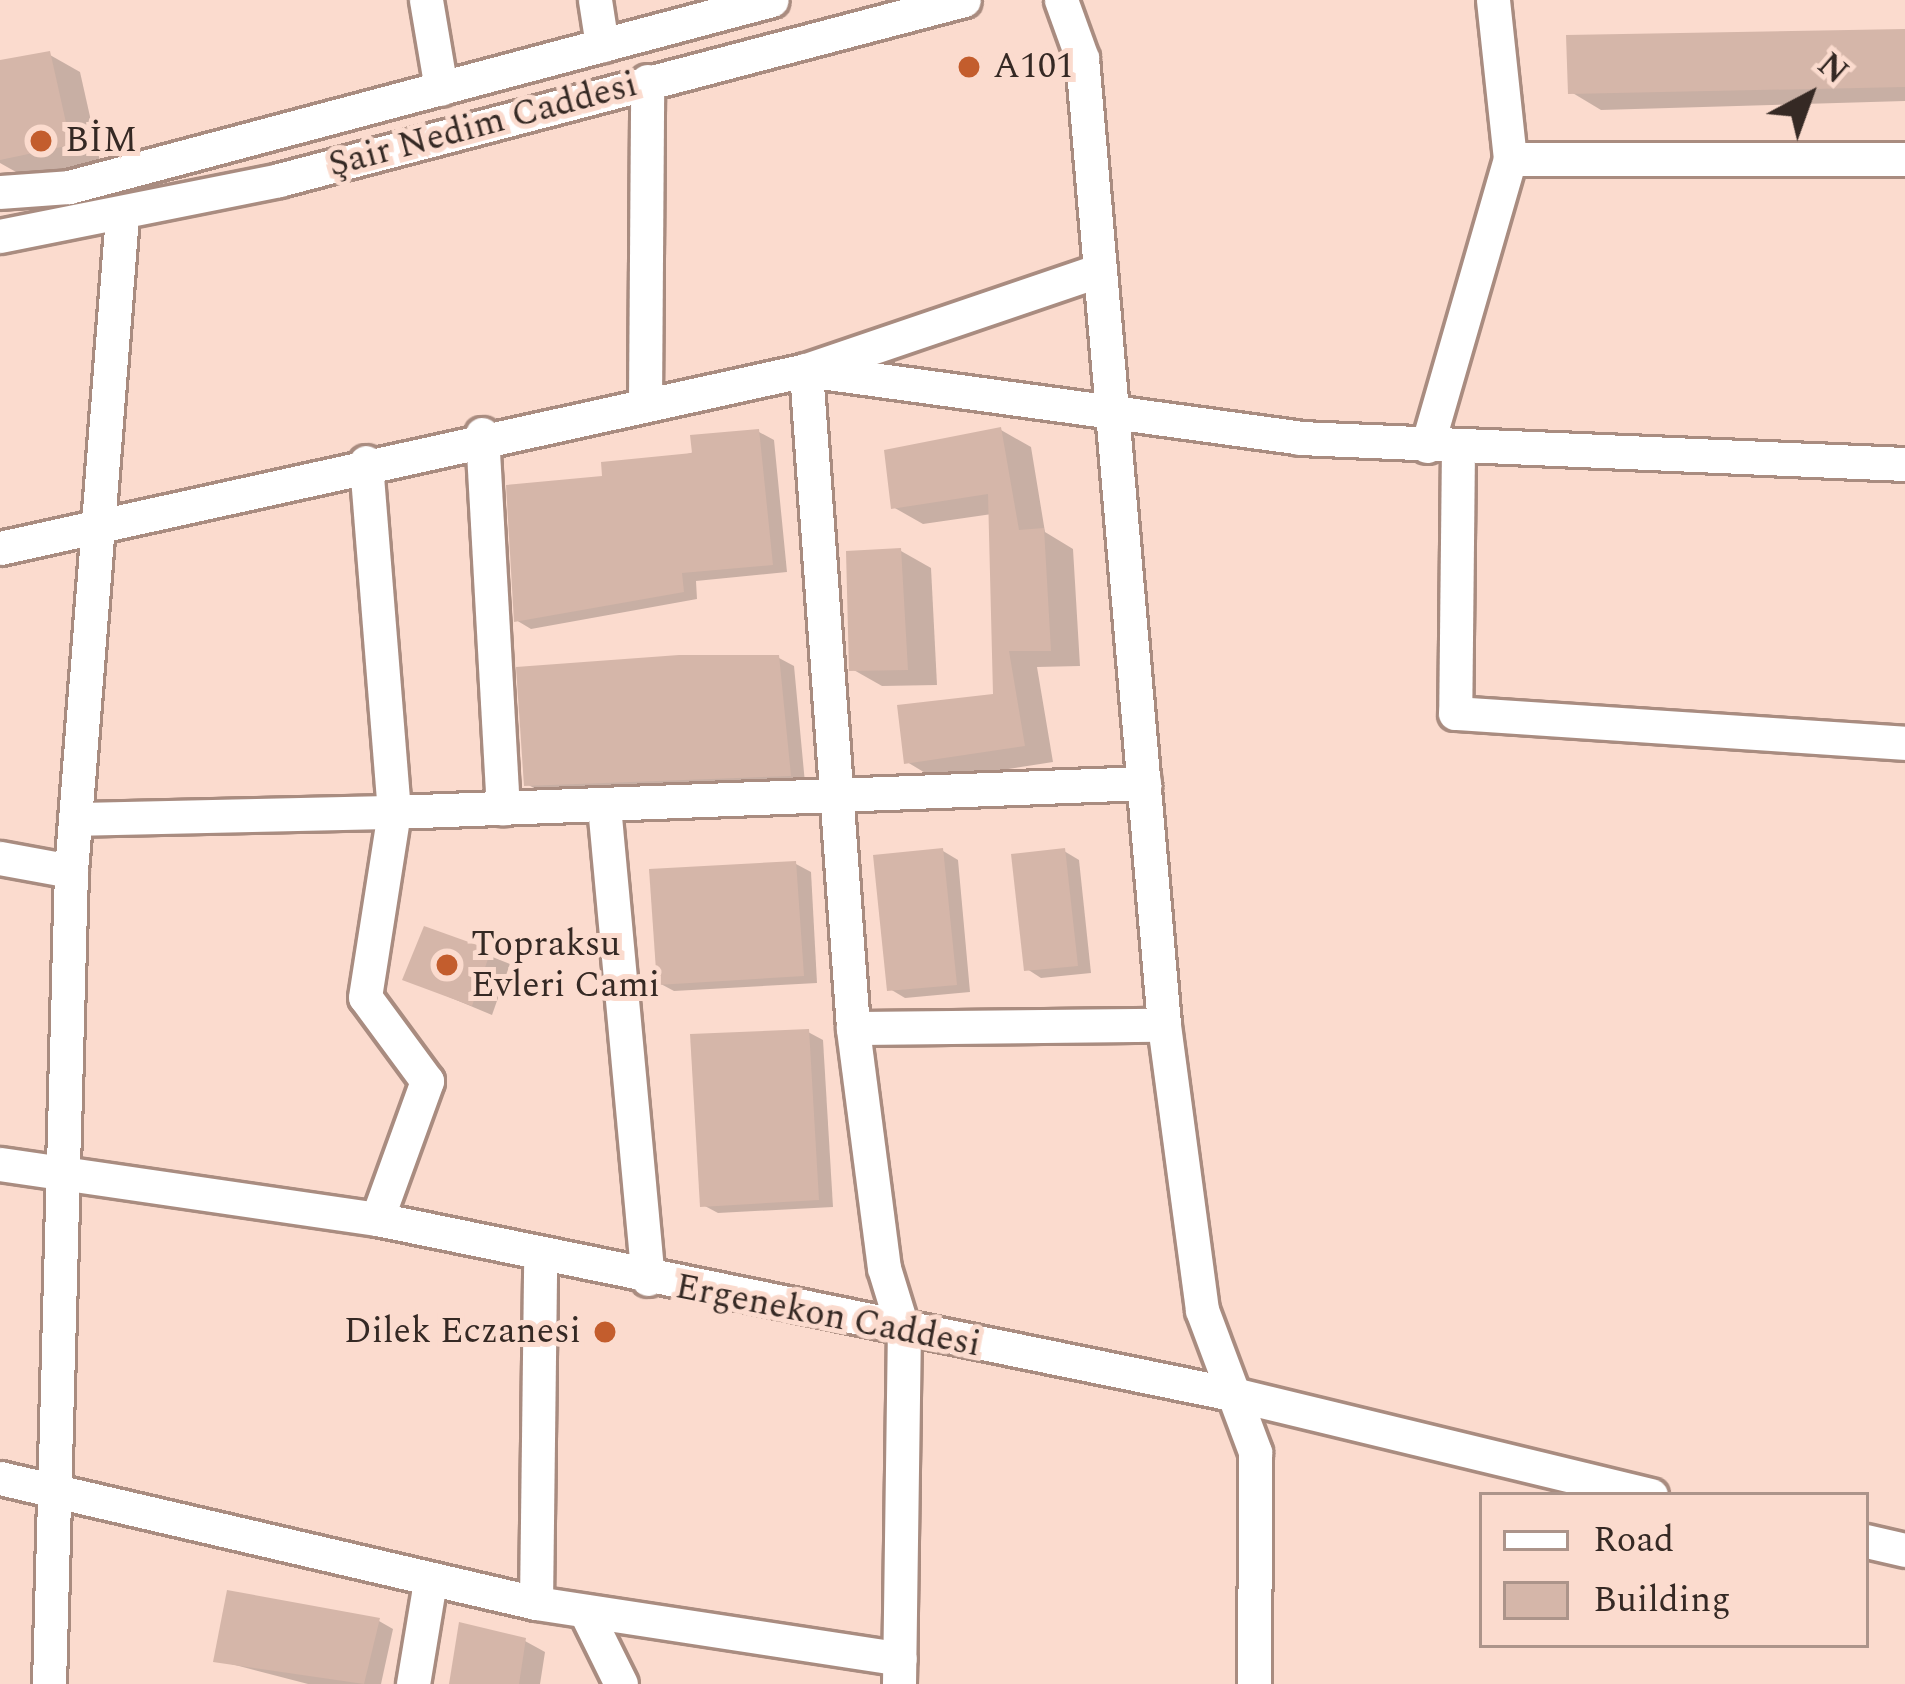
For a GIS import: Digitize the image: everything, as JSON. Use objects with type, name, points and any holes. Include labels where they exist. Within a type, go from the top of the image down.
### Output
[{"type":"street","points":[[426,0],[441,88]]},
{"type":"street","points":[[595,0],[602,45]]},
{"type":"street","points":[[0,192],[69,188],[772,0]]},
{"type":"street","name":"Şair Nedim Caddesi","points":[[0,236],[122,215],[964,0]]},
{"type":"street","points":[[1061,0],[1082,58],[1165,1025],[1202,1310],[1256,1452],[1253,1684]]},
{"type":"street","points":[[1493,0],[1510,159],[1443,446],[1455,712],[1905,743]]},
{"type":"street","points":[[645,402],[647,81]]},
{"type":"street","points":[[1510,159],[1905,159]]},
{"type":"street","points":[[49,1684],[49,1488],[71,871],[106,516],[122,215]]},
{"type":"street","points":[[0,548],[106,516],[806,370],[1100,270]]},
{"type":"street","points":[[806,370],[1443,446],[1905,464]]},
{"type":"street","points":[[0,1478],[430,1581],[899,1671],[904,1333],[884,1268],[853,1028],[806,370]]},
{"type":"street","points":[[482,434],[503,808]]},
{"type":"street","points":[[367,462],[394,812],[365,997],[427,1081],[377,1220]]},
{"type":"street","points":[[76,819],[837,801],[1144,783]]},
{"type":"street","points":[[604,806],[649,1279]]},
{"type":"street","points":[[0,857],[71,871]]},
{"type":"street","points":[[853,1028],[1165,1025]]},
{"type":"street","name":"Ergenekon Caddesi","points":[[0,1164],[377,1220],[904,1333],[1238,1395],[1639,1492]]},
{"type":"street","points":[[536,1603],[540,1256]]},
{"type":"street","points":[[1869,1542],[1905,1550]]},
{"type":"street","points":[[413,1684],[430,1581]]},
{"type":"street","points":[[585,1611],[621,1684]]},
{"type":"building","points":[[1905,29],[1905,87],[1568,94],[1566,35]]},
{"type":"building","points":[[50,51],[71,145],[0,160],[0,60]]},
{"type":"building","points":[[1001,427],[1019,530],[1044,528],[1051,651],[1009,651],[1025,746],[904,764],[897,705],[993,694],[988,494],[891,509],[884,450]]},
{"type":"building","points":[[759,429],[773,565],[682,573],[684,592],[514,622],[506,485],[602,476],[601,462],[692,453],[690,435]]},
{"type":"building","points":[[901,548],[908,670],[849,671],[846,551]]},
{"type":"building","points":[[679,655],[779,655],[791,776],[524,786],[516,667]]},
{"type":"building","points":[[943,848],[957,985],[887,991],[873,855]]},
{"type":"building","points":[[1065,848],[1078,966],[1024,971],[1011,854]]},
{"type":"building","points":[[796,861],[804,976],[657,985],[649,869]]},
{"type":"building","name":"Topraksu Evleri Cami","points":[[424,926],[491,950],[472,1006],[402,980]]},
{"type":"building","points":[[809,1029],[819,1200],[700,1207],[690,1034]]},
{"type":"building","points":[[227,1590],[380,1618],[364,1684],[213,1662]]},
{"type":"building","points":[[459,1622],[526,1638],[519,1684],[449,1684]]},
{"type":"place","name":"A101","points":[[969,67]]},
{"type":"place","name":"BİM","points":[[41,141]]},
{"type":"place","name":"Topraksu Evleri Cami","points":[[447,965]]},
{"type":"place","name":"Dilek Eczanesi","points":[[605,1332]]}]
